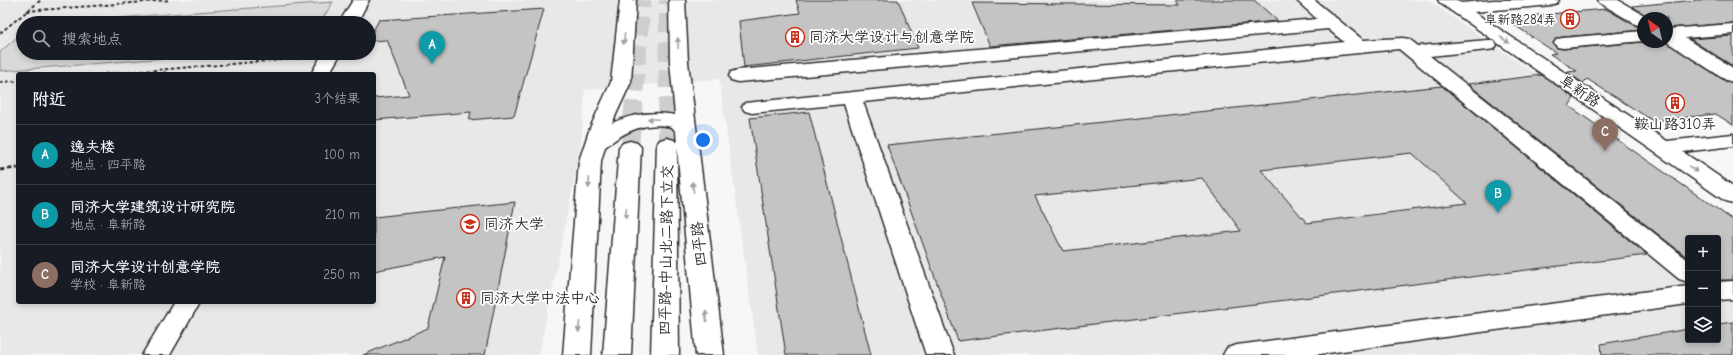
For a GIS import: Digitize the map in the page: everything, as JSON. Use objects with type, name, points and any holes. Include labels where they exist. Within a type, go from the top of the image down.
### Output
[{"type":"main road","points":[[352,16],[361,0]]},
{"type":"main road","points":[[577,355],[590,160],[594,145],[621,82],[628,0]]},
{"type":"main road","name":"四平路","points":[[676,0],[679,62],[677,138],[710,355]]},
{"type":"main road","points":[[1304,0],[1359,46]]},
{"type":"main road","points":[[1452,4],[1551,0]]},
{"type":"main road","points":[[1606,0],[1637,18]]},
{"type":"main road","name":"阜新路","points":[[1452,4],[1733,196]]},
{"type":"main road","points":[[738,76],[1332,23]]},
{"type":"main road","points":[[1673,34],[1733,29]]},
{"type":"main road","points":[[1563,43],[1637,37]]},
{"type":"main road","points":[[1673,38],[1733,76]]},
{"type":"main road","points":[[752,107],[1359,46],[1403,43],[1686,271]]},
{"type":"main road","points":[[1414,52],[1488,45]]},
{"type":"main road","points":[[321,72],[328,60]]},
{"type":"main road","points":[[852,98],[940,355]]},
{"type":"main road","points":[[594,145],[610,132],[621,126],[640,120],[660,119],[679,123],[677,138]]},
{"type":"main road","name":"四平路-中山北二路下立交","points":[[665,355],[677,138]]},
{"type":"main road","points":[[1663,148],[1733,140]]},
{"type":"main road","points":[[617,355],[630,147]]},
{"type":"main road","points":[[1721,291],[1733,290]]},
{"type":"main road","points":[[1237,355],[1685,294]]},
{"type":"main road","points":[[156,355],[185,304]]},
{"type":"path","points":[[21,16],[40,0]]},
{"type":"path","points":[[27,11],[170,0]]},
{"type":"path","points":[[0,33],[16,20]]},
{"type":"path","points":[[130,72],[266,60]]},
{"type":"path","points":[[165,72],[168,69]]},
{"type":"path","points":[[0,82],[16,81]]},
{"type":"path","points":[[0,170],[16,168]]},
{"type":"shaded area","points":[[0,0],[1428,0],[1537,75],[1528,77],[1685,235],[1685,243],[1665,245],[1685,261],[1685,330],[1595,345],[1606,355],[758,355],[719,79],[585,90],[581,146],[539,355],[0,355]]},
{"type":"shaded area","points":[[333,2],[324,16],[142,16]]},
{"type":"shaded area","points":[[16,38],[16,60],[141,60],[0,71],[0,52]]},
{"type":"shaded area","points":[[1721,288],[1733,298],[1733,322],[1721,324]]},
{"type":"building","points":[[796,0],[898,0],[918,48],[744,67],[739,21],[800,13]]},
{"type":"building","points":[[1177,0],[1254,0],[1278,21],[990,46],[972,3],[1180,5]]},
{"type":"building","points":[[1697,0],[1733,0],[1733,23],[1673,28],[1673,12],[1641,12],[1632,6]]},
{"type":"building","points":[[544,9],[514,116],[469,120],[471,112],[376,120],[376,98],[409,95],[387,40],[376,41],[376,25],[379,20]]},
{"type":"building","points":[[1606,9],[1637,26],[1637,31],[1556,38],[1553,44],[1557,48],[1563,49],[1637,43],[1637,48],[1673,48],[1673,47],[1725,81],[1733,83],[1733,125],[1716,114],[1653,121],[1587,79],[1583,83],[1567,72],[1577,71],[1550,54],[1556,53],[1504,18]]},
{"type":"building","points":[[1733,36],[1733,66],[1690,39]]},
{"type":"building","points":[[1542,75],[1574,98],[1569,106],[1733,220],[1733,280],[1721,280],[1721,235],[1685,235],[1685,256],[1468,84]]},
{"type":"building","points":[[1442,86],[1647,255],[958,341],[887,145]],"holes":[[[1412,153],[1467,203],[1307,223],[1261,170]],[[1202,178],[1241,231],[1063,251],[1035,196]]]},
{"type":"building","points":[[809,112],[871,355],[786,355],[750,118]]},
{"type":"building","name":"同济大学中法中心","points":[[515,202],[485,355],[363,355],[428,328],[445,257],[376,271],[376,217]]},
{"type":"building","points":[[1733,322],[1733,355],[1602,355],[1601,344],[1685,330],[1685,343],[1721,343],[1721,324]]},
{"type":"tunnel","points":[[630,147],[642,0]]},
{"type":"tunnel","points":[[667,144],[668,0]]},
{"type":"place","name":"阜新路284弄","points":[[1570,19]]},
{"type":"place","name":"同济大学设计与创意学院","points":[[795,37]]},
{"type":"place","name":"逸夫楼","points":[[432,64]]},
{"type":"place","name":"鞍山路310弄","points":[[1675,103]]},
{"type":"place","name":"同济大学设计创意学院","points":[[1605,151]]},
{"type":"place","name":"同济大学建筑设计研究院","points":[[1498,213]]},
{"type":"place","name":"同济大学","points":[[470,224]]},
{"type":"place","name":"同济大学中法中心","points":[[466,298]]}]
